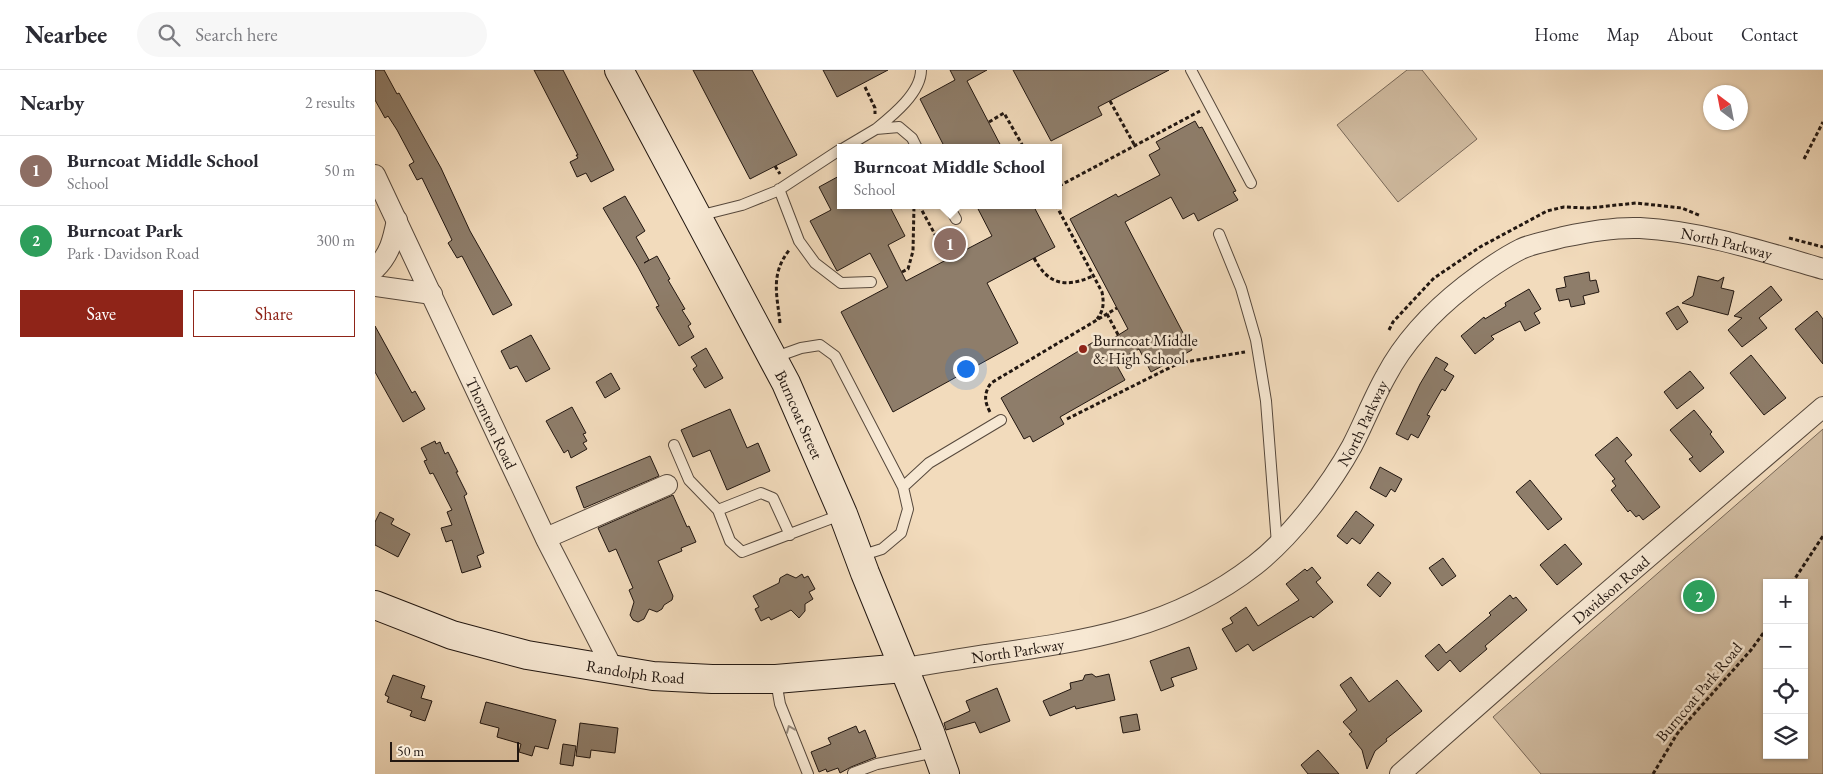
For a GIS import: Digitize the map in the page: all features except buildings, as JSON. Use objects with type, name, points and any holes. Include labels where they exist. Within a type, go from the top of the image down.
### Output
[{"type":"main road","name":"Burncoat Street","points":[[619,70],[786,382],[843,514],[941,763]]},
{"type":"main road","name":"Randolph Road","points":[[375,605],[452,635],[489,646],[527,655],[653,676],[776,679],[904,668]]},
{"type":"street","name":"Thornton Road","points":[[375,175],[546,538],[613,669]]},
{"type":"street","points":[[375,269],[385,258],[389,250],[397,220]]},
{"type":"street","name":"North Parkway","points":[[904,668],[1098,638],[1145,625],[1180,611],[1256,565],[1302,518],[1344,458],[1363,425],[1387,374],[1415,333],[1435,311],[1455,294],[1484,272],[1523,248],[1584,233],[1639,228],[1682,233],[1763,252],[1823,269]]},
{"type":"street","points":[[375,286],[432,294]]},
{"type":"street","name":"Davidson Road","points":[[1400,774],[1561,632],[1823,407]]},
{"type":"street","points":[[546,538],[667,485]]},
{"type":"lane","points":[[849,144],[873,125],[902,108],[917,83],[921,70]]},
{"type":"lane","points":[[1191,70],[1251,183]]},
{"type":"lane","points":[[873,125],[899,127],[912,138],[915,144]]},
{"type":"lane","points":[[697,216],[742,204],[837,152]]},
{"type":"lane","points":[[777,184],[799,241],[815,263],[841,283],[871,282]]},
{"type":"lane","points":[[950,209],[956,219]]},
{"type":"lane","points":[[1219,234],[1241,288],[1258,350],[1266,401],[1277,545]]},
{"type":"lane","points":[[773,358],[801,348],[820,345],[835,356],[903,487],[909,509],[901,533],[882,549],[859,557]]},
{"type":"lane","points":[[903,487],[929,463],[999,422]]},
{"type":"lane","points":[[674,445],[689,480],[718,510],[731,541],[742,552],[843,514]]},
{"type":"lane","points":[[718,510],[761,493],[773,498],[790,535]]},
{"type":"lane","points":[[776,679],[780,704],[808,774]]},
{"type":"lane","points":[[853,773],[877,764],[941,763]]},
{"type":"path","points":[[865,87],[875,108],[873,125]]},
{"type":"path","points":[[1110,101],[1135,146]]},
{"type":"path","points":[[1062,184],[1210,106]]},
{"type":"path","points":[[989,122],[1005,113],[1022,144]]},
{"type":"path","points":[[1804,159],[1823,122]]},
{"type":"path","points":[[775,166],[782,176],[777,184]]},
{"type":"path","points":[[902,272],[908,269],[913,251],[914,209]]},
{"type":"path","points":[[921,209],[938,240]]},
{"type":"path","points":[[1058,209],[1102,292],[1104,301],[1102,312],[1095,321]]},
{"type":"path","points":[[780,332],[775,288],[776,275],[781,262],[794,246]]},
{"type":"path","points":[[1034,258],[1050,279],[1058,282],[1076,282],[1093,276]]},
{"type":"path","points":[[999,422],[987,406],[985,398],[986,390],[991,383],[1117,308]]},
{"type":"path","points":[[1107,314],[1122,342]]},
{"type":"path","points":[[1067,419],[1179,363],[1258,350]]},
{"type":"path","points":[[1795,579],[1823,536]]},
{"type":"path","name":"Burncoat Park Road","points":[[1653,774],[1677,734],[1751,650],[1763,634]]},
{"type":"shaded area","points":[[1407,70],[1422,70],[1477,139],[1398,202],[1337,125]]},
{"type":"shaded area","points":[[1823,429],[1823,774],[1541,774],[1493,717]]},
{"type":"place","name":"Burncoat Middle School","points":[[950,244]]},
{"type":"place","name":"Burncoat Middle & High School","points":[[1083,349]]},
{"type":"place","name":"Burncoat Park","points":[[1699,596]]}]
